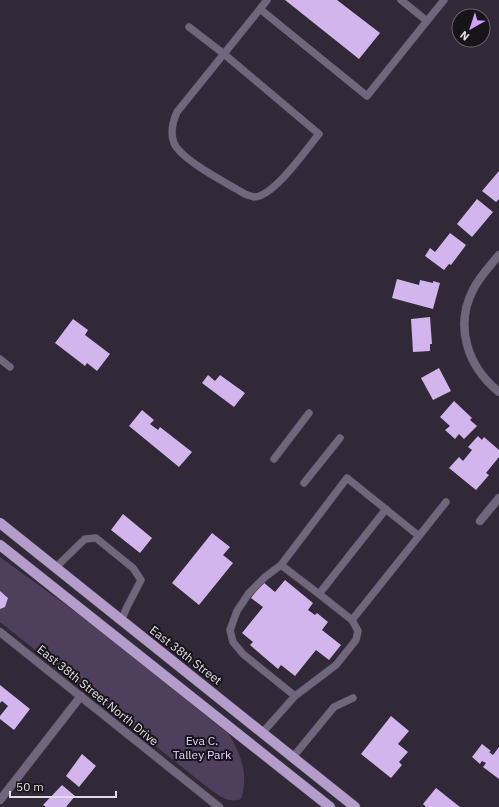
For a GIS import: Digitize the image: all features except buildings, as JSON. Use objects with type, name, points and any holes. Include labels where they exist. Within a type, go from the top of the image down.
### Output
[{"type":"main road","name":"East 38th Street","points":[[0,523],[355,807]]},
{"type":"main road","points":[[0,545],[330,807]]},
{"type":"street","points":[[499,255],[472,290],[466,308],[464,327],[466,347],[471,359],[481,376],[499,392]]},
{"type":"street","points":[[480,521],[499,498]]},
{"type":"street","name":"East 38th Street North Drive","points":[[0,632],[219,807]]},
{"type":"street","points":[[0,800],[81,696]]},
{"type":"lane","points":[[189,27],[224,54],[319,134],[288,171],[268,191],[261,195],[254,197],[238,190],[185,157],[174,142],[173,122],[177,112],[224,54],[267,0]]},
{"type":"lane","points":[[401,0],[427,21]]},
{"type":"lane","points":[[260,9],[367,96],[444,0]]},
{"type":"lane","points":[[0,359],[10,368]]},
{"type":"lane","points":[[274,459],[309,413]]},
{"type":"lane","points":[[304,483],[340,438]]},
{"type":"lane","points":[[295,696],[243,654],[232,642],[230,630],[238,610],[249,594],[265,577],[281,565],[347,478],[419,536]]},
{"type":"lane","points":[[352,620],[446,502]]},
{"type":"lane","points":[[319,594],[386,509]]},
{"type":"lane","points":[[55,568],[85,539],[96,538],[133,568],[141,580],[121,621]]},
{"type":"lane","points":[[263,732],[295,696],[336,665],[356,640],[358,630],[352,620],[281,565]]},
{"type":"lane","points":[[293,757],[334,706],[353,698]]},
{"type":"green space","name":"Eva C. Talley Park","points":[[0,557],[92,624],[229,734],[240,757],[244,773],[241,799],[225,799],[202,783],[0,622]]}]
